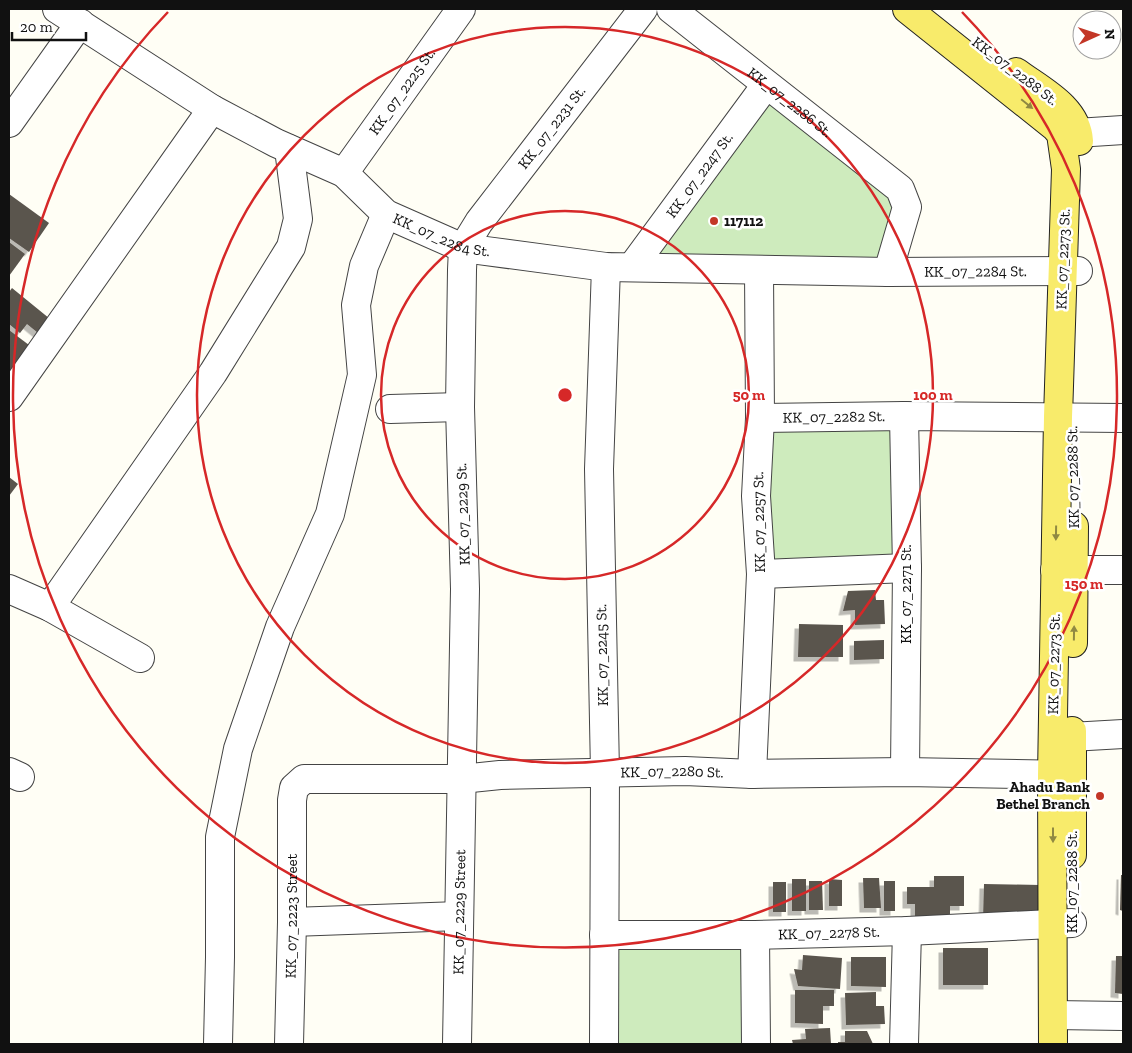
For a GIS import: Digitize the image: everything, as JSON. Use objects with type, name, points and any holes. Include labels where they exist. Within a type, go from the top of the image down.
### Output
[{"type":"main road","name":"KK_07_2288 St.","points":[[907,9],[1045,117],[1070,133],[1073,119],[1059,104],[934,9]]},
{"type":"main road","name":"KK_07_2273 St.","points":[[1069,1044],[1062,1014],[1062,737],[1065,417],[1070,272],[1066,168],[1070,133]]},
{"type":"main road","name":"KK_07_2273 St.","points":[[1053,1044],[1062,1014]]},
{"type":"street","name":"KK_07_2284 St.","points":[[58,9],[212,109],[290,149],[344,173],[386,214],[464,248],[619,267],[888,272],[1070,272]]},
{"type":"street","name":"KK_07_2225 St.","points":[[344,173],[461,9]]},
{"type":"street","name":"KK_07_2286 St.","points":[[671,9],[900,189],[906,200],[906,215],[888,272]]},
{"type":"street","name":"KK_07_2231 St.","points":[[464,248],[479,222],[635,11]]},
{"type":"street","points":[[9,123],[80,23]]},
{"type":"street","name":"KK_07_2247 St.","points":[[619,267],[766,84]]},
{"type":"street","points":[[9,397],[212,109]]},
{"type":"street","points":[[1070,133],[1123,130]]},
{"type":"street","points":[[50,607],[213,373],[291,247],[298,219],[290,149]]},
{"type":"street","points":[[218,1044],[220,837],[238,749],[280,627],[330,514],[362,375],[356,305],[364,266],[386,214]]},
{"type":"street","name":"KK_07_2229 St.","points":[[461,779],[466,589],[460,407],[464,248]]},
{"type":"street","name":"KK_07_2245 St.","points":[[604,1044],[605,772],[599,469],[619,267]]},
{"type":"street","name":"KK_07_2257 St.","points":[[752,774],[761,574],[756,496],[760,418],[759,270]]},
{"type":"street","points":[[390,410],[460,407]]},
{"type":"street","name":"KK_07_2282 St.","points":[[760,418],[904,416],[1123,418]]},
{"type":"street","name":"KK_07_2271 St.","points":[[904,416],[907,568],[905,772]]},
{"type":"street","points":[[761,574],[907,568]]},
{"type":"street","points":[[1065,570],[1123,570]]},
{"type":"street","points":[[9,589],[50,607],[140,658]]},
{"type":"street","points":[[1062,737],[1123,734]]},
{"type":"street","name":"KK_07_2280 St.","points":[[294,788],[304,779],[461,779],[605,772],[685,771],[752,774],[905,772],[1062,776]]},
{"type":"street","name":"KK_07_2229 Street","points":[[457,1044],[461,779]]},
{"type":"street","name":"KK_07_2223 Street","points":[[289,1044],[292,800],[294,788]]},
{"type":"street","points":[[292,922],[458,916]]},
{"type":"street","name":"KK_07_2278 St.","points":[[604,935],[755,935],[1063,924]]},
{"type":"street","points":[[904,1044],[907,931]]},
{"type":"street","points":[[755,935],[756,1044]]},
{"type":"street","points":[[1062,1014],[1123,1016]]},
{"type":"green space","points":[[766,85],[906,200],[888,272],[632,267]]},
{"type":"green space","points":[[904,416],[907,568],[761,574],[760,418]]},
{"type":"green space","points":[[604,935],[755,935],[756,1044],[604,1044]]},
{"type":"building","points":[[9,194],[49,223],[29,252],[9,238]]},
{"type":"building","points":[[9,242],[25,254],[9,276]]},
{"type":"building","points":[[12,288],[55,323],[43,337],[27,324],[20,333],[9,324],[9,292]]},
{"type":"building","points":[[9,330],[33,348],[14,375],[9,371]]},
{"type":"building","points":[[9,477],[18,484],[9,496]]},
{"type":"building","points":[[875,590],[876,600],[884,600],[885,624],[855,625],[855,610],[843,611],[848,591]]},
{"type":"building","points":[[799,624],[843,625],[843,657],[798,657]]},
{"type":"building","points":[[884,640],[884,659],[854,660],[854,641]]},
{"type":"building","points":[[1121,875],[1123,875],[1123,911],[1120,910]]},
{"type":"building","points":[[934,876],[964,876],[964,906],[950,906],[950,916],[915,916],[915,904],[907,904],[907,887],[934,887]]},
{"type":"building","points":[[863,878],[879,878],[881,908],[864,908]]},
{"type":"building","points":[[792,879],[806,879],[806,911],[792,911]]},
{"type":"building","points":[[829,879],[842,880],[842,906],[829,906]]},
{"type":"building","points":[[809,881],[822,881],[823,910],[809,910]]},
{"type":"building","points":[[884,881],[895,881],[895,911],[884,911]]},
{"type":"building","points":[[773,882],[786,882],[786,912],[773,912]]},
{"type":"building","points":[[984,884],[1040,885],[1039,920],[983,920]]},
{"type":"building","points":[[943,948],[988,948],[988,985],[943,985]]},
{"type":"building","points":[[803,955],[842,958],[840,989],[798,986],[794,969],[802,970]]},
{"type":"building","points":[[1116,956],[1123,956],[1123,994],[1115,993]]},
{"type":"building","points":[[851,957],[886,957],[886,987],[851,986]]},
{"type":"building","points":[[795,990],[834,990],[834,1006],[823,1006],[823,1024],[795,1023]]},
{"type":"building","points":[[876,992],[876,1006],[884,1006],[885,1024],[846,1025],[845,993]]},
{"type":"building","points":[[830,1028],[831,1044],[793,1044],[792,1040],[806,1039],[805,1029]]},
{"type":"building","points":[[845,1031],[867,1031],[873,1044],[838,1044],[838,1042],[845,1042]]},
{"type":"place","name":"117112","points":[[714,221]]},
{"type":"place","name":"Ahadu Bank Bethel Branch","points":[[1100,796]]}]
